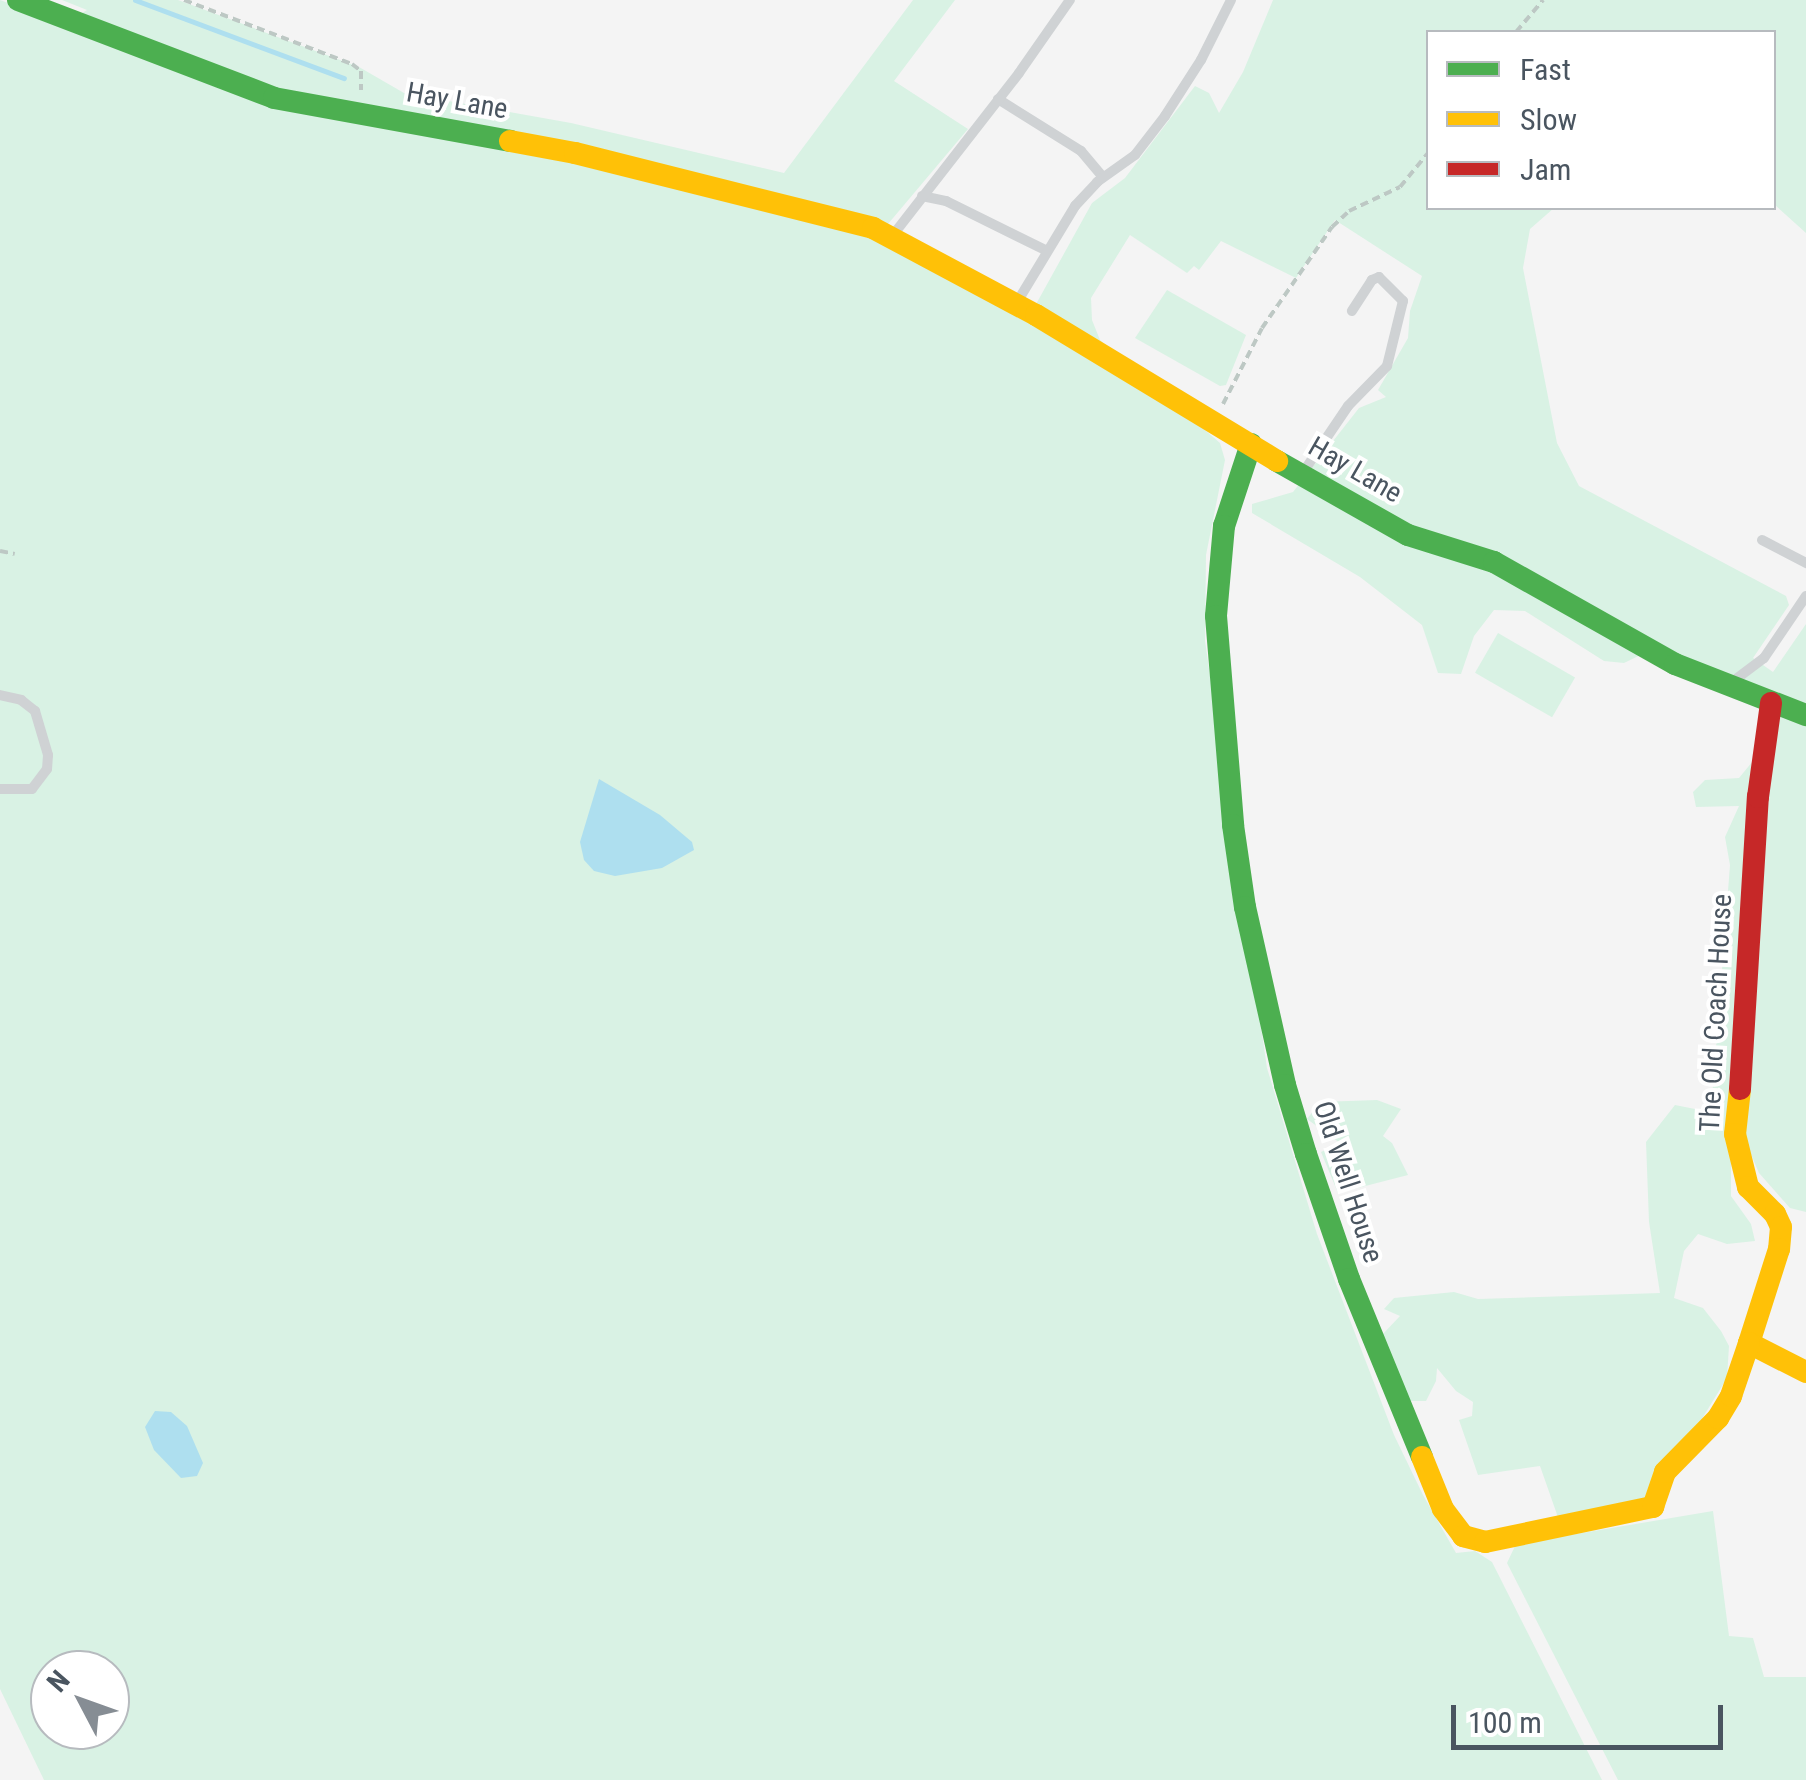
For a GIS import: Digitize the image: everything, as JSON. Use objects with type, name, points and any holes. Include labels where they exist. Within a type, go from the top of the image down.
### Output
[{"type":"street","name":"Hay Lane","points":[[18,0],[274,98],[575,153],[807,209],[892,236],[1110,354],[1214,422],[1408,535],[1517,572],[1675,664],[1728,686],[1770,713],[1806,715]]},
{"type":"street","name":"Old Well House","points":[[1251,444],[1224,526],[1216,616],[1232,825],[1245,906],[1285,1084],[1306,1154],[1349,1279],[1442,1509],[1463,1536],[1486,1542],[1654,1507],[1665,1472],[1718,1418],[1732,1396],[1748,1343]]},
{"type":"street","name":"The Old Coach House","points":[[1748,1343],[1780,1249],[1781,1227],[1775,1214],[1748,1187],[1734,1134],[1745,1046],[1758,797],[1770,713]]},
{"type":"street","points":[[1748,1343],[1806,1372]]},
{"type":"lane","points":[[892,236],[1070,0]]},
{"type":"lane","points":[[1016,304],[1075,206],[1135,155],[1165,116],[1188,83],[1231,0]]},
{"type":"lane","points":[[998,99],[1080,151],[1104,178]]},
{"type":"lane","points":[[922,196],[946,201],[1048,251]]},
{"type":"lane","points":[[1302,474],[1348,406],[1387,366],[1396,344],[1403,301],[1379,277],[1372,280],[1352,311]]},
{"type":"lane","points":[[1762,540],[1806,563]]},
{"type":"lane","points":[[1728,686],[1764,658],[1806,596]]},
{"type":"lane","points":[[0,695],[21,700],[35,711],[48,755],[47,770],[32,789],[0,788]]},
{"type":"path","points":[[184,0],[355,65],[362,76],[357,113]]},
{"type":"path","points":[[1518,30],[1542,0]]},
{"type":"path","points":[[1214,422],[1262,328],[1332,228],[1349,211],[1400,187],[1426,155]]},
{"type":"path","points":[[0,551],[16,554]]},
{"type":"green space","points":[[0,0],[64,24],[87,10],[62,0],[178,0],[359,67],[404,93],[571,123],[784,173],[913,0],[955,0],[894,81],[968,129],[888,224],[1035,306],[1092,203],[1125,178],[1195,86],[1209,93],[1219,113],[1243,72],[1273,0],[1806,0],[1806,233],[1776,206],[1776,30],[1426,30],[1426,210],[1552,210],[1530,229],[1523,268],[1557,443],[1579,486],[1786,596],[1789,605],[1753,658],[1773,672],[1806,624],[1806,1212],[1790,1208],[1759,1173],[1731,1108],[1731,1196],[1751,1224],[1755,1241],[1727,1244],[1698,1234],[1684,1251],[1674,1298],[1703,1308],[1721,1331],[1729,1346],[1727,1378],[1647,1508],[1560,1523],[1540,1466],[1478,1475],[1459,1420],[1472,1416],[1473,1402],[1456,1391],[1437,1368],[1436,1381],[1426,1401],[1406,1401],[1381,1336],[1400,1316],[1384,1309],[1394,1298],[1454,1292],[1478,1299],[1660,1293],[1649,1222],[1646,1142],[1675,1105],[1700,1110],[1713,1087],[1730,865],[1725,837],[1739,806],[1696,807],[1693,792],[1705,780],[1739,778],[1771,739],[1767,696],[1657,647],[1624,663],[1604,661],[1525,611],[1494,610],[1474,636],[1461,674],[1438,673],[1422,625],[1360,577],[1252,513],[1252,504],[1293,492],[1359,408],[1386,397],[1378,390],[1408,338],[1410,311],[1422,276],[1335,220],[1296,278],[1221,241],[1199,270],[1194,266],[1187,273],[1130,235],[1091,298],[1092,320],[1100,340],[1220,443],[1225,460],[1206,555],[1205,641],[1267,1068],[1317,1234],[1394,1435],[1423,1495],[1456,1553],[1475,1551],[1492,1562],[1602,1780],[44,1780],[0,1689]]},
{"type":"green space","points":[[1167,290],[1246,335],[1226,385],[1220,386],[1135,338]]},
{"type":"green space","points":[[1498,633],[1575,678],[1552,717],[1475,673]]},
{"type":"green space","points":[[1377,1100],[1401,1109],[1383,1136],[1392,1143],[1408,1175],[1338,1193],[1321,1152],[1340,1143],[1307,1119],[1320,1102]]},
{"type":"green space","points":[[1713,1511],[1729,1636],[1753,1638],[1764,1677],[1806,1677],[1806,1780],[1618,1780],[1507,1563],[1516,1544]]},
{"type":"water","points":[[599,779],[660,815],[692,842],[694,850],[662,868],[615,876],[594,871],[584,860],[580,842]]},
{"type":"water","points":[[155,1411],[171,1412],[187,1426],[203,1463],[197,1476],[181,1478],[154,1450],[145,1427]]},
{"type":"waterway","points":[[135,0],[344,78]]},
{"type":"traffic: fast","points":[[18,0],[274,98],[510,141]]},
{"type":"traffic: fast","points":[[1251,444],[1224,526],[1216,616],[1233,825],[1245,907],[1285,1085],[1306,1154],[1349,1279],[1422,1457]]},
{"type":"traffic: fast","points":[[1277,461],[1408,535],[1494,562],[1675,664],[1806,715]]},
{"type":"traffic: slow","points":[[510,141],[575,153],[873,228],[1036,315],[1277,461]]},
{"type":"traffic: slow","points":[[1740,1089],[1735,1134],[1748,1187],[1775,1214],[1781,1227],[1779,1249],[1749,1343],[1806,1372]]},
{"type":"traffic: slow","points":[[1422,1457],[1443,1509],[1463,1536],[1485,1542],[1653,1507],[1665,1472],[1718,1418],[1731,1396],[1749,1343]]},
{"type":"traffic: jam","points":[[1740,1089],[1758,797],[1771,703]]}]
